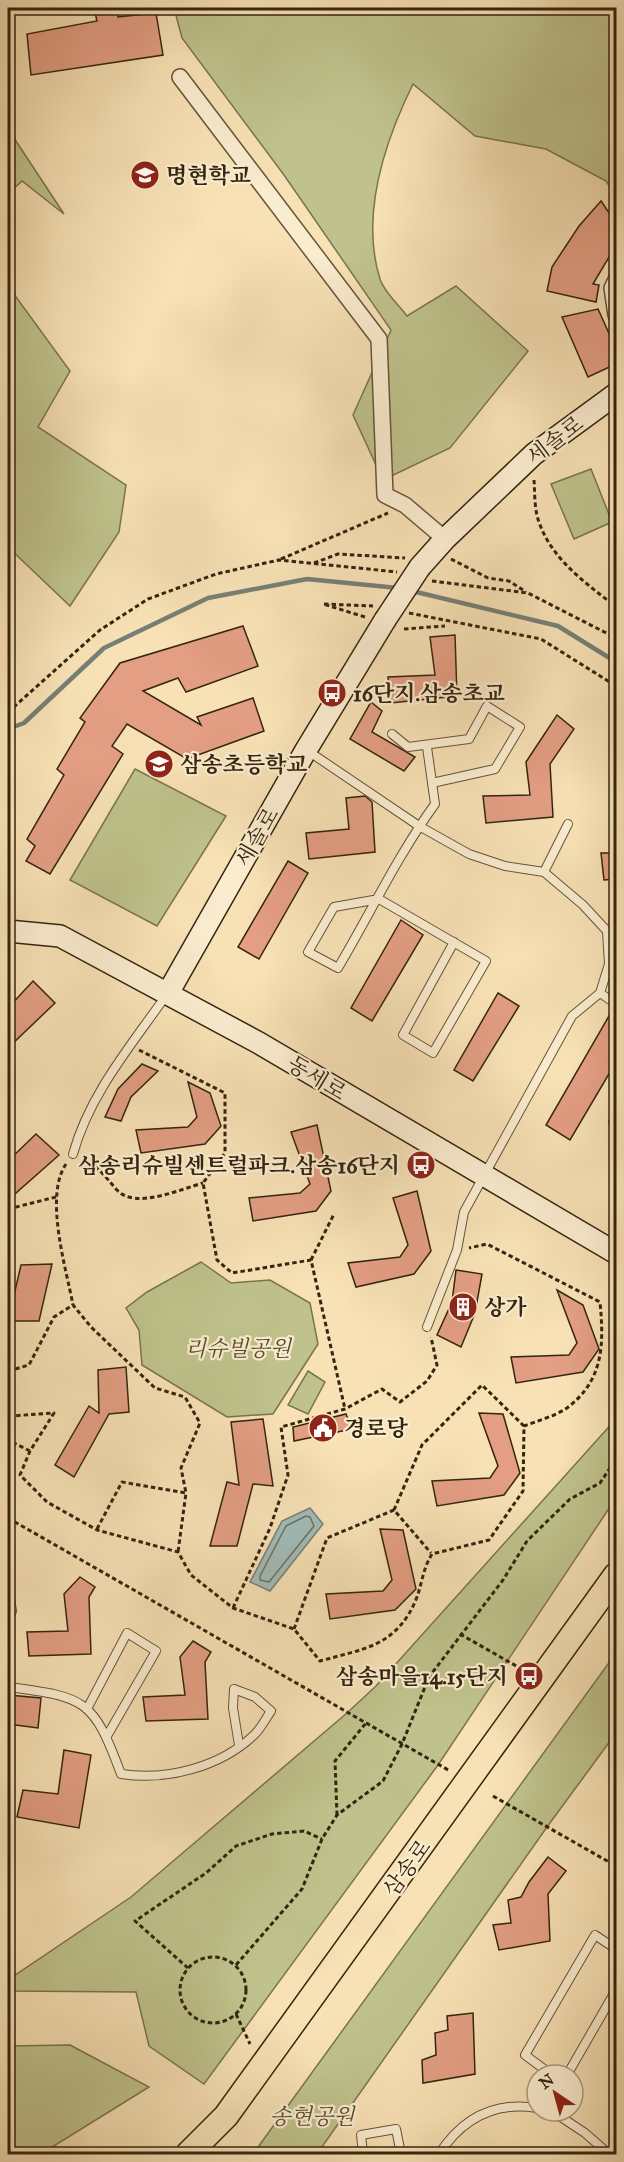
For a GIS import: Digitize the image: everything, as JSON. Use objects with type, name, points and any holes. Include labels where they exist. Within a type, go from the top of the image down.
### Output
[{"type":"main road","name":"삼송로","points":[[188,2154],[226,2116],[616,1575]]},
{"type":"street","points":[[180,77],[379,339],[385,495],[405,505],[445,539]]},
{"type":"street","points":[[616,280],[612,288],[616,315]]},
{"type":"street","name":"세솔로","points":[[168,993],[306,750],[415,570],[534,454],[616,394]]},
{"type":"street","name":"동세로","points":[[8,931],[60,936],[168,993],[259,1043],[484,1177],[616,1252]]},
{"type":"lane","points":[[392,734],[408,747],[427,747],[469,739],[487,706],[520,727],[495,769],[432,783]]},
{"type":"lane","points":[[427,747],[435,804],[419,826],[379,899],[338,968],[308,952],[334,907],[379,899],[454,942],[486,961],[433,1053],[403,1035],[454,942]]},
{"type":"lane","points":[[306,750],[419,826],[469,854],[505,866],[543,872],[583,904],[607,932],[609,964],[600,993],[573,1016],[464,1212],[457,1250],[427,1327]]},
{"type":"lane","points":[[543,872],[568,824]]},
{"type":"lane","points":[[607,932],[616,930]]},
{"type":"lane","points":[[73,1154],[80,1127],[104,1083],[168,993]]},
{"type":"lane","points":[[600,993],[616,1004]]},
{"type":"lane","points":[[616,1117],[614,1122],[616,1124]]},
{"type":"lane","points":[[8,1585],[12,1611],[8,1620]]},
{"type":"lane","points":[[87,1709],[127,1633],[156,1651],[107,1736]]},
{"type":"lane","points":[[8,1687],[66,1695],[87,1709],[99,1721],[107,1736],[121,1774],[140,1777],[184,1772],[212,1761],[239,1745],[256,1733],[272,1711],[255,1697],[234,1689],[233,1708],[239,1745]]},
{"type":"lane","points":[[536,2063],[525,2055],[594,1935],[616,1949]]},
{"type":"lane","points":[[574,2063],[616,1990]]},
{"type":"lane","points":[[439,2154],[450,2138],[479,2114],[515,2104],[525,2106]]},
{"type":"lane","points":[[570,2123],[609,2154]]},
{"type":"lane","points":[[363,2154],[361,2135],[396,2129],[401,2154]]},
{"type":"path","points":[[533,472],[538,521],[554,551],[574,573],[616,607]]},
{"type":"path","points":[[8,712],[99,630],[148,598],[216,574],[279,560],[392,511]]},
{"type":"path","points":[[313,564],[338,554],[415,570],[481,589],[528,592]]},
{"type":"path","points":[[279,560],[386,570],[415,570]]},
{"type":"path","points":[[451,560],[488,578],[508,581],[616,638]]},
{"type":"path","points":[[384,618],[322,604],[384,618],[445,626]]},
{"type":"path","points":[[407,612],[541,639],[616,686]]},
{"type":"path","points":[[130,1045],[225,1093],[225,1153],[203,1183],[139,1201],[120,1193],[96,1165],[73,1154],[59,1174],[56,1197],[61,1243],[73,1305],[92,1327],[155,1388],[185,1397],[200,1423],[181,1468],[186,1493],[178,1552],[191,1575],[233,1608],[294,1629],[320,1661],[381,1643],[399,1630],[410,1611],[415,1601],[423,1568],[432,1554],[489,1540],[523,1491],[524,1426],[482,1385],[422,1445],[394,1510],[327,1538],[294,1629]]},
{"type":"path","points":[[203,1183],[217,1260],[232,1274],[311,1260]]},
{"type":"path","points":[[8,1209],[56,1197]]},
{"type":"path","points":[[334,1214],[311,1260],[345,1409]]},
{"type":"path","points":[[457,1250],[487,1244],[600,1302],[603,1340],[594,1380],[566,1408],[524,1426]]},
{"type":"path","points":[[8,1371],[28,1365],[54,1317],[73,1305]]},
{"type":"path","points":[[233,1608],[270,1528],[288,1475],[281,1427],[345,1409],[382,1389],[400,1402],[427,1381],[437,1365],[434,1344],[427,1327]]},
{"type":"path","points":[[30,1451],[10,1441],[11,1416],[54,1413],[30,1451],[20,1475],[46,1502],[97,1530],[178,1552]]},
{"type":"path","points":[[236,1965],[302,1889],[322,1839],[336,1815],[383,1782],[402,1744],[429,1677],[503,1580],[527,1541],[570,1499],[600,1483],[616,1459]]},
{"type":"path","points":[[97,1529],[122,1482],[186,1493]]},
{"type":"path","points":[[394,1510],[432,1554]]},
{"type":"path","points":[[8,1518],[450,1771]]},
{"type":"path","points":[[460,1634],[518,1667]]},
{"type":"path","points":[[336,1815],[335,1761],[366,1723]]},
{"type":"path","points":[[493,1796],[616,1866]]},
{"type":"path","points":[[188,1968],[135,1921],[206,1873],[236,1846],[272,1834],[304,1830],[322,1839]]},
{"type":"path","points":[[216,1956],[236,1965],[247,1984],[243,2006],[236,2014],[216,2023],[205,2022],[187,2010],[180,1989],[188,1968],[205,1957],[216,1956]]},
{"type":"path","points":[[236,2014],[250,2044]]},
{"type":"green space","points":[[174,8],[616,8],[616,196],[606,181],[546,149],[475,136],[413,84],[393,130],[378,179],[374,204],[375,255],[380,279],[385,289],[407,316],[456,286],[528,351],[450,448],[383,480],[353,415],[391,330],[284,175],[182,38]]},
{"type":"green space","points":[[8,129],[64,214],[22,181],[8,194]]},
{"type":"green space","points":[[8,277],[16,297],[70,371],[38,427],[126,485],[119,532],[70,606],[8,547]]},
{"type":"green space","points":[[591,469],[612,522],[574,539],[551,484]]},
{"type":"green space","points":[[135,769],[226,816],[157,926],[70,880]]},
{"type":"green space","name":"리슈빌공원","points":[[201,1262],[231,1283],[270,1280],[310,1303],[318,1344],[273,1414],[227,1417],[142,1365],[139,1330],[126,1308],[147,1292]]},
{"type":"green space","points":[[308,1371],[325,1382],[308,1414],[288,1405]]},
{"type":"green space","points":[[616,1419],[616,1498],[438,1765],[204,2084],[149,2046],[136,1992],[8,1991],[8,1980],[131,1897],[376,1686]]},
{"type":"green space","name":"송현공원","points":[[616,1653],[616,1733],[547,1827],[317,2154],[253,2154]]},
{"type":"green space","points":[[70,2045],[149,2087],[41,2154],[8,2154],[8,2046]]},
{"type":"water","points":[[310,1508],[323,1524],[270,1591],[250,1582],[282,1521]]},
{"type":"building","points":[[94,8],[116,8],[118,17],[156,13],[163,55],[31,75],[27,34],[97,21]]},
{"type":"building","points":[[601,201],[616,223],[616,256],[612,252],[593,284],[599,285],[596,302],[547,291],[552,267],[579,226]]},
{"type":"building","points":[[598,309],[616,349],[616,364],[588,377],[562,317]]},
{"type":"building","points":[[243,626],[258,666],[186,692],[178,678],[143,691],[201,725],[197,717],[253,698],[264,731],[187,759],[127,724],[112,746],[123,754],[50,874],[26,861],[35,846],[27,839],[64,775],[57,769],[85,722],[80,718],[120,663]]},
{"type":"building","points":[[455,635],[457,696],[391,703],[388,677],[435,675],[430,637]]},
{"type":"building","points":[[371,702],[382,711],[372,732],[415,757],[404,771],[350,739]]},
{"type":"building","points":[[557,715],[574,729],[550,764],[553,817],[486,823],[483,796],[530,795],[526,762]]},
{"type":"building","points":[[365,796],[372,802],[375,852],[309,859],[306,833],[349,829],[346,798]]},
{"type":"building","points":[[601,853],[616,853],[616,879],[604,880]]},
{"type":"building","points":[[288,861],[308,873],[259,959],[238,947]]},
{"type":"building","points":[[401,920],[423,935],[372,1021],[351,1008]]},
{"type":"building","points":[[33,981],[55,1003],[8,1048],[8,1008]]},
{"type":"building","points":[[498,993],[519,1006],[473,1081],[454,1070]]},
{"type":"building","points":[[613,1009],[616,1010],[616,1062],[570,1140],[546,1125]]},
{"type":"building","points":[[142,1064],[158,1071],[131,1097],[121,1121],[105,1117],[118,1089]]},
{"type":"building","points":[[188,1082],[210,1093],[221,1126],[205,1144],[141,1153],[136,1130],[188,1127],[197,1117]]},
{"type":"building","points":[[317,1125],[331,1191],[316,1211],[253,1221],[249,1198],[300,1193],[310,1184],[291,1132]]},
{"type":"building","points":[[36,1134],[59,1155],[8,1200],[8,1161]]},
{"type":"building","points":[[417,1191],[431,1251],[414,1274],[356,1287],[348,1263],[400,1257],[408,1245],[393,1198]]},
{"type":"building","points":[[52,1264],[39,1321],[8,1321],[21,1265]]},
{"type":"building","name":"상가","points":[[456,1270],[482,1274],[475,1313],[461,1347],[437,1335],[452,1302]]},
{"type":"building","points":[[557,1290],[583,1305],[599,1349],[583,1372],[516,1383],[511,1357],[569,1355],[577,1343]]},
{"type":"building","points":[[126,1367],[129,1412],[109,1414],[74,1477],[55,1465],[89,1406],[99,1413],[98,1370]]},
{"type":"building","points":[[479,1413],[503,1414],[520,1473],[504,1495],[437,1506],[432,1481],[490,1478],[498,1466]]},
{"type":"building","name":"경로당","points":[[346,1414],[352,1429],[294,1441],[293,1427]]},
{"type":"building","points":[[263,1419],[273,1486],[253,1484],[237,1546],[210,1546],[227,1482],[239,1485],[231,1422]]},
{"type":"building","points":[[380,1529],[403,1530],[416,1589],[395,1610],[330,1619],[326,1594],[383,1591],[392,1580]]},
{"type":"building","points":[[80,1577],[95,1587],[89,1597],[91,1654],[29,1656],[27,1632],[68,1631],[64,1594]]},
{"type":"building","points":[[193,1641],[211,1652],[205,1662],[208,1719],[146,1721],[143,1697],[185,1695],[180,1657]]},
{"type":"building","points":[[8,1695],[41,1698],[38,1728],[8,1724]]},
{"type":"building","points":[[64,1750],[91,1755],[79,1828],[17,1817],[23,1790],[58,1794]]},
{"type":"building","points":[[548,1857],[566,1871],[548,1894],[550,1941],[499,1950],[493,1925],[511,1923],[508,1900],[521,1897]]},
{"type":"building","points":[[473,2013],[475,2074],[423,2083],[422,2060],[436,2055],[435,2033],[448,2030],[447,2016]]},
{"type":"waterway","points":[[8,729],[24,723],[104,648],[208,598],[307,579],[398,588]]},
{"type":"waterway","points":[[412,591],[558,626],[616,662]]},
{"type":"place","name":"명현학교","points":[[145,175]]},
{"type":"place","name":"16단지.삼송초교","points":[[332,693]]},
{"type":"place","name":"삼송초등학교","points":[[159,764]]},
{"type":"place","name":"삼송리슈빌센트럴파크.삼송16단지","points":[[421,1165]]},
{"type":"place","name":"상가","points":[[463,1307]]},
{"type":"place","name":"경로당","points":[[323,1428]]},
{"type":"place","name":"삼송마을14.15단지","points":[[529,1676]]}]
